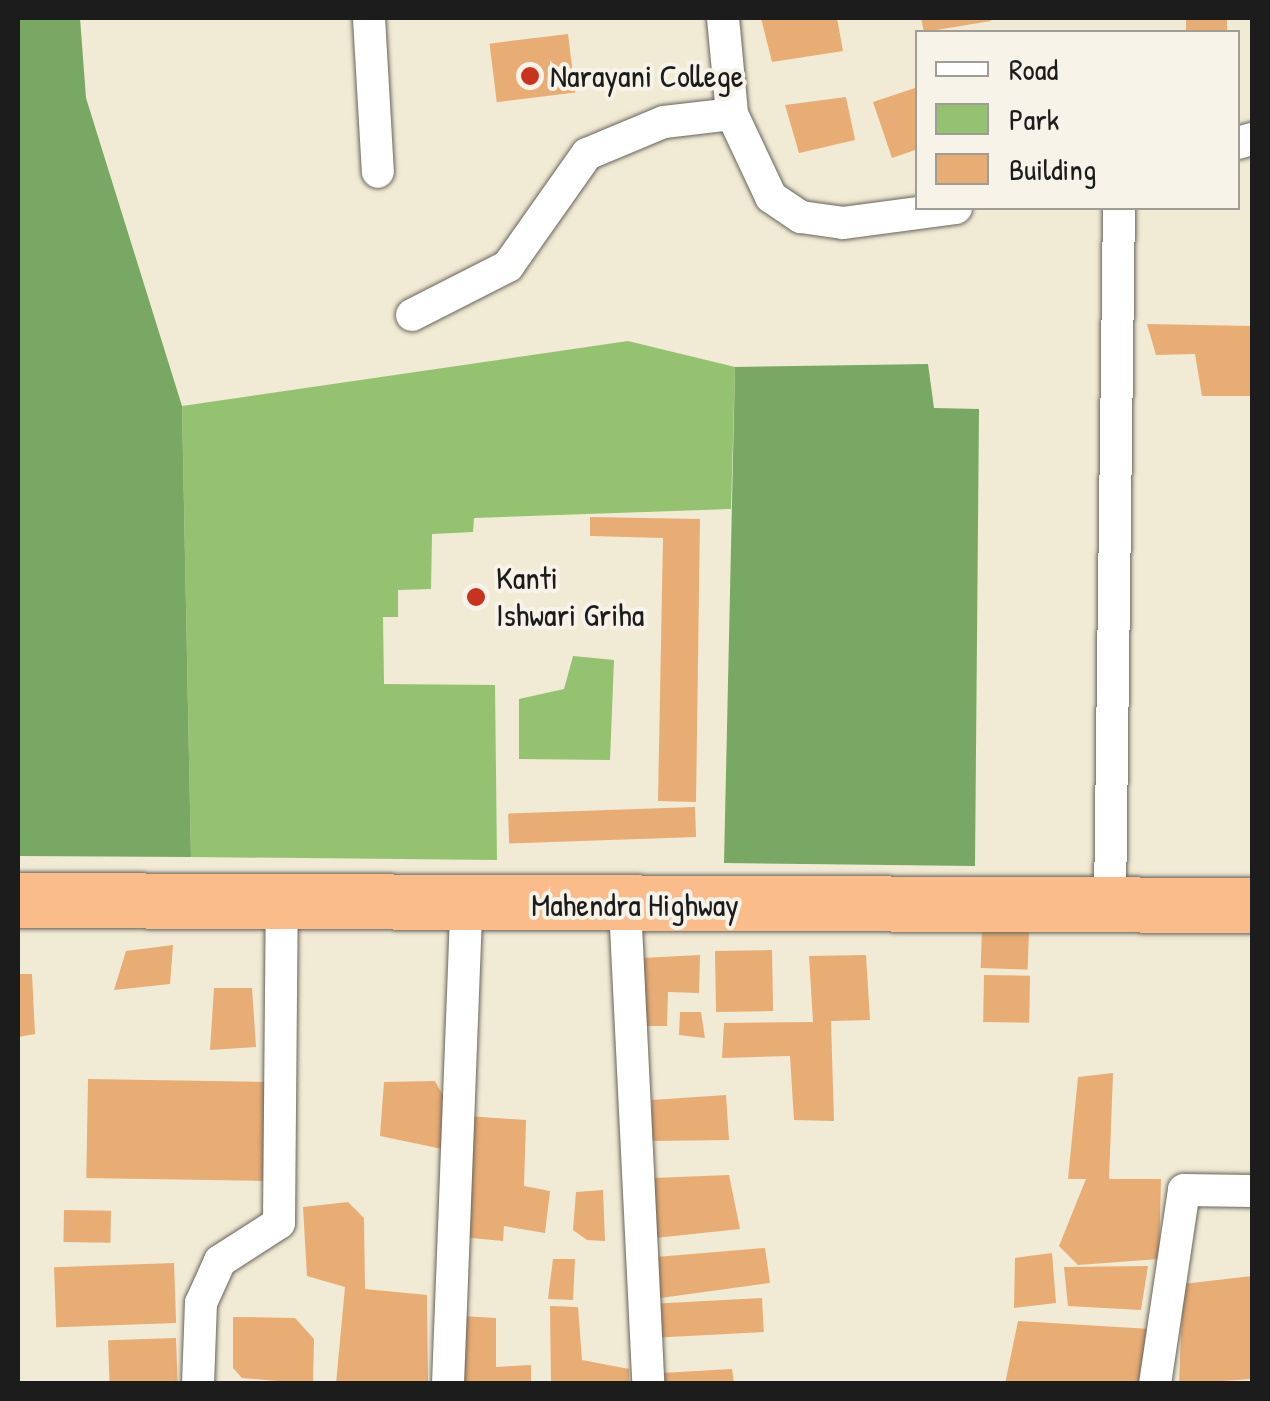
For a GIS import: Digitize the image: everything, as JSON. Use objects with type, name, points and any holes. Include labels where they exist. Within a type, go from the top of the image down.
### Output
[{"type":"highway","name":"Mahendra Highway","points":[[18,900],[625,906],[1110,902],[1252,905]]},
{"type":"street","points":[[369,18],[378,172]]},
{"type":"street","points":[[723,18],[732,114],[771,197],[801,217],[890,222],[947,210]]},
{"type":"street","points":[[412,315],[508,266],[587,154],[664,122],[732,114]]},
{"type":"street","points":[[1110,902],[1119,210]]},
{"type":"street","points":[[198,1384],[201,1303],[220,1262],[279,1223],[282,903]]},
{"type":"street","points":[[448,1384],[466,905]]},
{"type":"street","points":[[625,906],[648,1384]]},
{"type":"street","points":[[1155,1384],[1184,1190],[1252,1191]]},
{"type":"green space","points":[[18,18],[80,18],[86,98],[182,406],[191,857],[18,856]]},
{"type":"green space","points":[[628,341],[735,367],[731,509],[474,518],[473,532],[432,534],[431,589],[398,590],[398,617],[383,617],[384,684],[495,685],[497,860],[191,857],[182,406]]},
{"type":"green space","points":[[928,364],[934,408],[979,409],[975,866],[724,863],[735,367]]},
{"type":"green space","points":[[573,656],[614,660],[610,760],[519,759],[519,699],[564,689]]},
{"type":"building","points":[[761,18],[837,18],[843,51],[772,62]]},
{"type":"building","points":[[921,18],[991,21],[936,30],[924,30]]},
{"type":"building","points":[[1186,18],[1227,18],[1227,30],[1186,30]]},
{"type":"building","name":"Narayani College","points":[[568,34],[575,93],[497,102],[490,44]]},
{"type":"building","points":[[915,88],[915,150],[892,158],[873,102]]},
{"type":"building","points":[[846,97],[855,140],[799,153],[785,105]]},
{"type":"building","points":[[1147,324],[1252,326],[1252,396],[1202,396],[1195,354],[1156,355]]},
{"type":"building","points":[[590,517],[700,519],[696,802],[658,801],[663,538],[590,536]]},
{"type":"building","points":[[695,807],[696,837],[509,844],[508,814]]},
{"type":"building","points":[[982,929],[1029,931],[1028,970],[981,968]]},
{"type":"building","points":[[173,945],[170,984],[114,990],[126,951]]},
{"type":"building","points":[[772,950],[773,1011],[716,1012],[715,951]]},
{"type":"building","points":[[700,955],[699,993],[668,992],[667,1026],[639,1026],[642,958]]},
{"type":"building","points":[[866,955],[870,1020],[831,1021],[834,1121],[794,1120],[790,1056],[722,1058],[724,1023],[813,1022],[809,956]]},
{"type":"building","points":[[18,974],[32,974],[35,1034],[18,1037]]},
{"type":"building","points":[[984,975],[1030,976],[1029,1023],[983,1022]]},
{"type":"building","points":[[214,988],[252,988],[256,1047],[210,1050]]},
{"type":"building","points":[[680,1012],[701,1012],[705,1038],[679,1035]]},
{"type":"building","points":[[1113,1073],[1109,1179],[1161,1179],[1159,1259],[1078,1265],[1059,1246],[1086,1179],[1068,1179],[1078,1077]]},
{"type":"building","points":[[88,1079],[266,1082],[264,1181],[86,1178]]},
{"type":"building","points":[[435,1081],[448,1105],[447,1150],[380,1136],[384,1082]]},
{"type":"building","points":[[726,1095],[729,1140],[650,1141],[652,1100]]},
{"type":"building","points":[[467,1116],[526,1120],[524,1186],[550,1191],[545,1233],[504,1226],[503,1241],[461,1237]]},
{"type":"building","points":[[729,1175],[740,1229],[655,1238],[653,1178]]},
{"type":"building","points":[[603,1190],[605,1241],[587,1240],[573,1230],[576,1192]]},
{"type":"building","points":[[348,1202],[364,1218],[365,1289],[427,1295],[428,1384],[336,1384],[345,1287],[307,1276],[303,1207]]},
{"type":"building","points":[[64,1210],[111,1211],[110,1243],[63,1242]]},
{"type":"building","points":[[765,1248],[770,1283],[653,1299],[656,1257]]},
{"type":"building","points":[[1052,1253],[1056,1303],[1014,1308],[1015,1258]]},
{"type":"building","points":[[553,1259],[575,1259],[573,1300],[548,1299]]},
{"type":"building","points":[[174,1263],[176,1323],[56,1327],[54,1267]]},
{"type":"building","points":[[1148,1266],[1141,1310],[1068,1306],[1064,1267]]},
{"type":"building","points":[[1252,1276],[1252,1379],[1179,1384],[1183,1284]]},
{"type":"building","points":[[762,1298],[764,1332],[655,1338],[653,1304]]},
{"type":"building","points":[[550,1306],[578,1307],[582,1360],[629,1369],[629,1384],[551,1384]]},
{"type":"building","points":[[463,1316],[496,1318],[496,1367],[531,1365],[531,1384],[457,1384]]},
{"type":"building","points":[[233,1317],[295,1318],[314,1339],[313,1384],[242,1378],[233,1368]]},
{"type":"building","points":[[1018,1321],[1150,1329],[1143,1384],[1005,1384]]},
{"type":"building","points":[[176,1338],[178,1384],[110,1384],[108,1340]]},
{"type":"building","points":[[732,1369],[734,1384],[661,1384],[661,1373]]},
{"type":"place","name":"Narayani College","points":[[530,76]]},
{"type":"place","name":"Kanti Ishwari Griha","points":[[476,597]]}]
